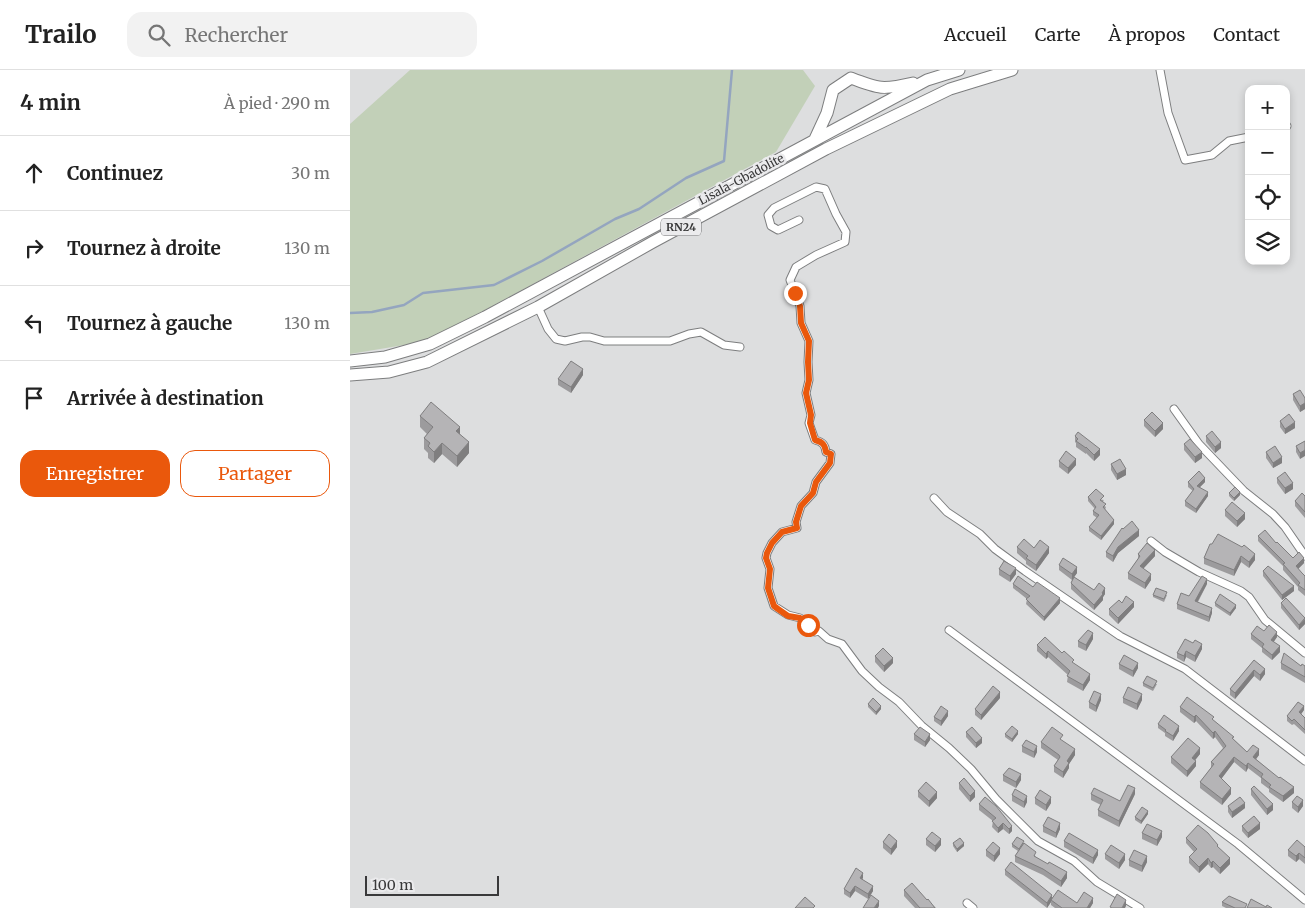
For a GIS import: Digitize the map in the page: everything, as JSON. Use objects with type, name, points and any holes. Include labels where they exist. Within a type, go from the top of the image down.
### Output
[{"type":"main road","name":"Lisala-Gbadolite","points":[[350,361],[385,357],[430,344],[485,317],[927,80],[959,70]]},
{"type":"main road","name":"Lisala-Gbadolite","points":[[350,375],[389,372],[427,362],[538,307],[808,158],[950,89],[1012,70]]},
{"type":"main road","points":[[815,139],[825,118],[833,90],[851,78],[874,87],[888,89],[927,80]]},
{"type":"street","points":[[1160,70],[1168,112],[1184,160],[1212,155],[1229,141],[1245,139]]},
{"type":"street","points":[[798,220],[778,230],[771,226],[768,215],[774,208],[816,187],[825,190],[846,232],[845,242],[816,255],[796,267],[790,280],[800,306],[801,323],[809,341],[809,380],[806,393],[811,415],[810,423],[815,440],[825,445],[826,452],[831,454],[830,463],[816,482],[813,493],[801,506],[796,522],[797,528],[782,532],[772,543],[767,553],[766,558],[770,569],[768,588],[774,606],[788,616],[800,618],[815,632],[819,631],[828,639],[842,644],[862,671],[899,702],[922,726],[950,748],[971,769],[996,799],[1038,841],[1074,862],[1097,882],[1140,908]]},
{"type":"street","points":[[538,307],[548,329],[556,339],[565,341],[582,337],[590,337],[604,342],[670,341],[701,332],[724,345],[740,347]]},
{"type":"street","points":[[1174,409],[1199,444],[1244,491],[1273,514],[1285,527],[1305,556]]},
{"type":"street","points":[[934,498],[947,512],[980,534],[995,549],[1025,571],[1120,636],[1185,669],[1305,761]]},
{"type":"street","points":[[1151,541],[1164,552],[1192,568],[1241,591],[1249,597],[1265,620],[1305,653]]},
{"type":"street","points":[[949,630],[1238,844],[1305,900]]},
{"type":"street","points":[[967,902],[973,908]]},
{"type":"green space","points":[[410,70],[803,70],[815,86],[776,152],[428,341],[350,354],[350,124]]},
{"type":"building","points":[[571,361],[583,369],[571,387],[558,379]]},
{"type":"building","points":[[1300,390],[1305,398],[1305,403],[1300,406],[1293,394]]},
{"type":"building","points":[[431,402],[460,427],[456,431],[469,442],[457,456],[442,443],[434,452],[428,446],[430,443],[424,438],[433,427],[420,416]]},
{"type":"building","points":[[1152,412],[1163,423],[1155,431],[1144,420]]},
{"type":"building","points":[[1289,414],[1295,422],[1285,429],[1280,421]]},
{"type":"building","points":[[1212,431],[1221,442],[1215,447],[1206,436]]},
{"type":"building","points":[[1078,432],[1100,449],[1094,455],[1076,441],[1078,439],[1075,436]]},
{"type":"building","points":[[1190,439],[1202,452],[1195,457],[1184,444]]},
{"type":"building","points":[[1305,441],[1305,450],[1300,453],[1296,446]]},
{"type":"building","points":[[1275,446],[1282,457],[1273,463],[1266,452]]},
{"type":"building","points":[[1066,451],[1076,459],[1068,468],[1059,461]]},
{"type":"building","points":[[1120,459],[1126,469],[1117,474],[1111,464]]},
{"type":"building","points":[[1199,471],[1205,478],[1197,486],[1208,492],[1196,509],[1185,501],[1194,489],[1188,482]]},
{"type":"building","points":[[1285,472],[1293,483],[1285,488],[1277,478]]},
{"type":"building","points":[[1235,487],[1240,492],[1234,498],[1229,493]]},
{"type":"building","points":[[1096,489],[1104,496],[1100,500],[1106,504],[1103,507],[1114,520],[1101,536],[1089,527],[1099,515],[1093,511],[1096,507],[1088,497]]},
{"type":"building","points":[[1302,493],[1305,496],[1305,512],[1295,501]]},
{"type":"building","points":[[1232,502],[1245,513],[1237,521],[1225,510]]},
{"type":"building","points":[[1132,521],[1139,530],[1118,547],[1113,556],[1106,552],[1122,528]]},
{"type":"building","points":[[1265,530],[1293,558],[1299,552],[1304,558],[1296,566],[1305,576],[1305,590],[1298,585],[1300,583],[1283,564],[1285,563],[1258,536]]},
{"type":"building","points":[[1218,534],[1242,547],[1244,545],[1255,554],[1249,562],[1241,556],[1234,570],[1204,558],[1210,544],[1212,544]]},
{"type":"building","points":[[1024,539],[1034,548],[1040,540],[1049,547],[1036,565],[1026,558],[1028,556],[1017,547]]},
{"type":"building","points":[[1147,543],[1155,550],[1140,566],[1151,574],[1145,583],[1128,573],[1140,556],[1138,554]]},
{"type":"building","points":[[1063,558],[1077,567],[1072,574],[1059,565]]},
{"type":"building","points":[[1004,561],[1016,568],[1010,576],[999,569]]},
{"type":"building","points":[[1268,566],[1294,586],[1282,595],[1263,571]]},
{"type":"building","points":[[1018,576],[1033,587],[1037,582],[1060,598],[1044,617],[1026,599],[1030,596],[1013,584]]},
{"type":"building","points":[[1202,576],[1207,579],[1195,601],[1212,608],[1209,617],[1177,604],[1181,593],[1189,596]]},
{"type":"building","points":[[1074,577],[1094,590],[1099,583],[1105,588],[1103,594],[1094,605],[1071,583]]},
{"type":"building","points":[[1156,588],[1167,592],[1164,599],[1153,595]]},
{"type":"building","points":[[1220,594],[1236,605],[1230,613],[1215,603]]},
{"type":"building","points":[[1126,596],[1134,602],[1118,618],[1109,609],[1119,600],[1122,603]]},
{"type":"building","points":[[1286,598],[1305,618],[1299,625],[1281,603]]},
{"type":"building","points":[[1269,625],[1277,632],[1271,640],[1280,646],[1272,655],[1262,647],[1264,644],[1251,634],[1257,626],[1264,631]]},
{"type":"building","points":[[1088,630],[1093,633],[1086,645],[1078,641]]},
{"type":"building","points":[[1045,637],[1062,653],[1064,651],[1074,660],[1072,662],[1090,674],[1083,685],[1067,676],[1070,671],[1048,651],[1046,654],[1037,645]]},
{"type":"building","points":[[1185,639],[1193,643],[1195,640],[1202,644],[1195,656],[1186,651],[1184,656],[1177,653]]},
{"type":"building","points":[[883,648],[893,658],[884,666],[875,656]]},
{"type":"building","points":[[1284,653],[1301,666],[1302,664],[1305,666],[1305,677],[1281,663]]},
{"type":"building","points":[[1124,655],[1138,663],[1133,671],[1119,664]]},
{"type":"building","points":[[1254,660],[1265,669],[1260,675],[1254,670],[1235,693],[1230,689]]},
{"type":"building","points":[[1147,676],[1157,681],[1153,688],[1143,683]]},
{"type":"building","points":[[993,686],[1000,692],[981,715],[975,709]]},
{"type":"building","points":[[1128,687],[1142,694],[1137,704],[1123,698]]},
{"type":"building","points":[[1094,691],[1101,694],[1096,706],[1089,702]]},
{"type":"building","points":[[1187,697],[1214,717],[1212,719],[1234,737],[1232,738],[1247,752],[1253,745],[1259,749],[1253,757],[1279,778],[1294,787],[1283,796],[1269,787],[1271,785],[1261,777],[1263,774],[1248,763],[1246,766],[1234,757],[1219,776],[1231,788],[1222,799],[1200,782],[1214,764],[1211,762],[1226,746],[1215,731],[1213,733],[1196,715],[1194,717],[1180,707]]},
{"type":"building","points":[[873,698],[881,706],[876,712],[868,704]]},
{"type":"building","points":[[1298,702],[1304,706],[1299,712],[1305,718],[1305,730],[1294,719],[1292,721],[1287,716]]},
{"type":"building","points":[[941,706],[948,711],[941,721],[934,717]]},
{"type":"building","points":[[1164,715],[1179,726],[1173,736],[1158,724]]},
{"type":"building","points":[[1012,726],[1018,731],[1012,739],[1005,734]]},
{"type":"building","points":[[920,727],[930,734],[925,742],[914,734]]},
{"type":"building","points":[[972,727],[982,738],[976,743],[966,732]]},
{"type":"building","points":[[1052,727],[1063,735],[1060,739],[1075,749],[1067,761],[1069,763],[1063,772],[1054,766],[1060,757],[1059,755],[1041,742]]},
{"type":"building","points":[[1188,738],[1200,748],[1192,758],[1196,761],[1187,771],[1171,757]]},
{"type":"building","points":[[1026,740],[1037,746],[1034,752],[1022,746]]},
{"type":"building","points":[[1009,768],[1021,774],[1016,782],[1003,775]]},
{"type":"building","points":[[964,778],[975,791],[970,796],[959,783]]},
{"type":"building","points":[[926,782],[937,792],[929,801],[918,791]]},
{"type":"building","points":[[1128,785],[1135,788],[1119,821],[1098,810],[1103,800],[1091,794],[1094,788],[1120,801]]},
{"type":"building","points":[[1254,786],[1273,804],[1267,809],[1251,789]]},
{"type":"building","points":[[1015,789],[1027,796],[1024,802],[1012,795]]},
{"type":"building","points":[[1040,790],[1051,797],[1046,805],[1035,798]]},
{"type":"building","points":[[1297,796],[1303,800],[1298,807],[1292,802]]},
{"type":"building","points":[[985,797],[996,806],[1012,826],[1009,829],[1003,823],[998,828],[992,821],[996,818],[979,804]]},
{"type":"building","points":[[1240,797],[1245,803],[1232,812],[1228,806]]},
{"type":"building","points":[[1142,807],[1148,811],[1141,821],[1135,817]]},
{"type":"building","points":[[1254,816],[1260,823],[1248,833],[1242,826]]},
{"type":"building","points":[[1048,817],[1060,823],[1056,833],[1043,826]]},
{"type":"building","points":[[1147,824],[1162,831],[1157,840],[1142,833]]},
{"type":"building","points":[[1198,825],[1208,833],[1217,846],[1230,858],[1220,868],[1213,861],[1211,863],[1208,858],[1199,867],[1189,857],[1197,849],[1186,838]]},
{"type":"building","points":[[932,832],[941,839],[935,846],[926,839]]},
{"type":"building","points":[[1069,833],[1098,850],[1093,858],[1064,841]]},
{"type":"building","points":[[889,834],[897,841],[891,849],[883,842]]},
{"type":"building","points":[[1017,837],[1024,841],[1019,849],[1012,844]]},
{"type":"building","points":[[960,838],[964,843],[957,849],[953,843]]},
{"type":"building","points":[[1297,840],[1305,847],[1305,858],[1299,853],[1296,856],[1288,850]]},
{"type":"building","points":[[993,842],[1000,848],[994,856],[986,850]]},
{"type":"building","points":[[1024,843],[1036,852],[1034,856],[1067,872],[1061,881],[1043,869],[1015,856]]},
{"type":"building","points":[[1111,845],[1125,854],[1119,863],[1105,854]]},
{"type":"building","points":[[1134,850],[1147,856],[1142,866],[1129,860]]},
{"type":"building","points":[[1011,862],[1052,895],[1047,903],[1005,870]]},
{"type":"building","points":[[856,868],[863,873],[860,878],[873,886],[868,894],[855,886],[850,893],[844,889]]},
{"type":"building","points":[[912,883],[935,908],[920,908],[904,890]]},
{"type":"building","points":[[1058,890],[1077,903],[1084,892],[1093,898],[1087,908],[1062,908],[1051,900]]},
{"type":"building","points":[[1117,894],[1126,900],[1122,908],[1112,908],[1110,907]]},
{"type":"building","points":[[871,895],[879,901],[874,908],[863,908]]},
{"type":"building","points":[[1229,896],[1247,904],[1245,908],[1235,908],[1222,902]]},
{"type":"building","points":[[805,897],[815,906],[813,908],[795,908]]},
{"type":"building","points":[[1251,899],[1266,907],[1267,905],[1272,908],[1247,908]]},
{"type":"waterway","points":[[350,313],[372,312],[404,305],[423,293],[494,285],[542,261],[615,219],[639,209],[686,178],[724,161],[732,70]]},
{"type":"route","points":[[795,293],[800,306],[801,323],[809,341],[809,380],[806,393],[811,415],[810,423],[815,440],[825,445],[826,452],[831,454],[830,463],[816,482],[813,493],[801,506],[796,522],[797,528],[782,532],[772,543],[766,558],[770,569],[768,588],[774,606],[788,616],[800,618],[808,625]]}]
